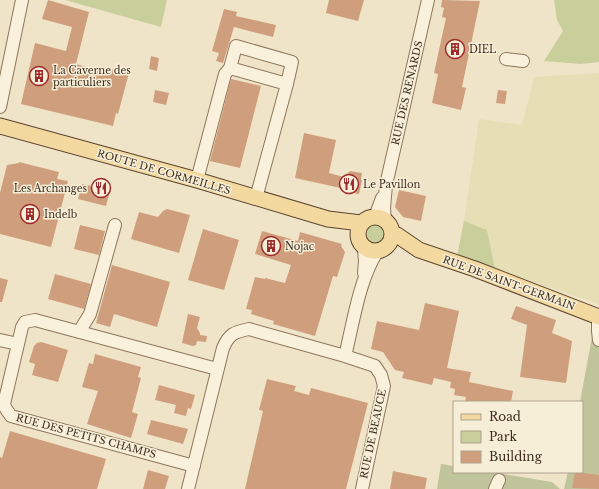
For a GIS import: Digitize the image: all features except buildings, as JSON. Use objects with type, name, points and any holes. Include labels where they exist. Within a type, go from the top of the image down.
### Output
[{"type":"main road","name":"ROUTE DE CORMEILLES","points":[[0,126],[197,180],[375,234]]},
{"type":"main road","name":"RUE DE SAINT-GERMAIN","points":[[375,234],[397,235],[419,250],[474,269],[599,317]]},
{"type":"street","points":[[0,107],[22,0]]},
{"type":"street","name":"RUE DES RENARDS","points":[[344,356],[362,286],[365,261],[384,208],[386,185],[428,0]]},
{"type":"street","points":[[197,180],[225,74],[230,68],[236,46],[292,62],[256,198]]},
{"type":"street","points":[[506,59],[523,61]]},
{"type":"street","points":[[230,68],[287,84]]},
{"type":"street","points":[[79,332],[90,314],[115,225]]},
{"type":"street","points":[[599,317],[599,340]]},
{"type":"street","name":"RUE DES PETITS CHAMPS","points":[[194,466],[11,416],[6,410],[4,404],[22,327],[25,322],[35,320],[217,369]]},
{"type":"street","name":"RUE DE BEAUCE","points":[[188,489],[223,348],[227,338],[237,332],[249,329],[375,366],[381,375],[384,386],[362,489]]},
{"type":"street","points":[[0,340],[18,344]]},
{"type":"shaded area","points":[[599,73],[599,304],[495,269],[487,230],[464,221],[479,119],[522,125],[534,77]]},
{"type":"green space","points":[[65,0],[167,0],[161,27]]},
{"type":"green space","points":[[554,0],[599,0],[599,62],[581,64],[544,61],[563,31],[557,20]]},
{"type":"green space","points":[[464,221],[487,230],[495,269],[457,256]]},
{"type":"green space","points":[[375,222],[384,225],[387,234],[384,243],[375,246],[366,243],[363,234],[366,225]]},
{"type":"green space","points":[[594,326],[599,328],[599,489],[564,489],[568,473],[583,473],[583,401],[580,401]]},
{"type":"green space","points":[[441,464],[453,466],[453,473],[497,473],[552,482],[560,489],[437,489]]},
{"type":"place","name":"DIEL","points":[[455,49]]},
{"type":"place","name":"La Caverne des particuliers","points":[[39,76]]},
{"type":"place","name":"Le Pavillon","points":[[349,184]]},
{"type":"place","name":"Les Archanges","points":[[101,188]]},
{"type":"place","name":"Indelb","points":[[30,214]]},
{"type":"place","name":"Nojac","points":[[271,246]]}]
